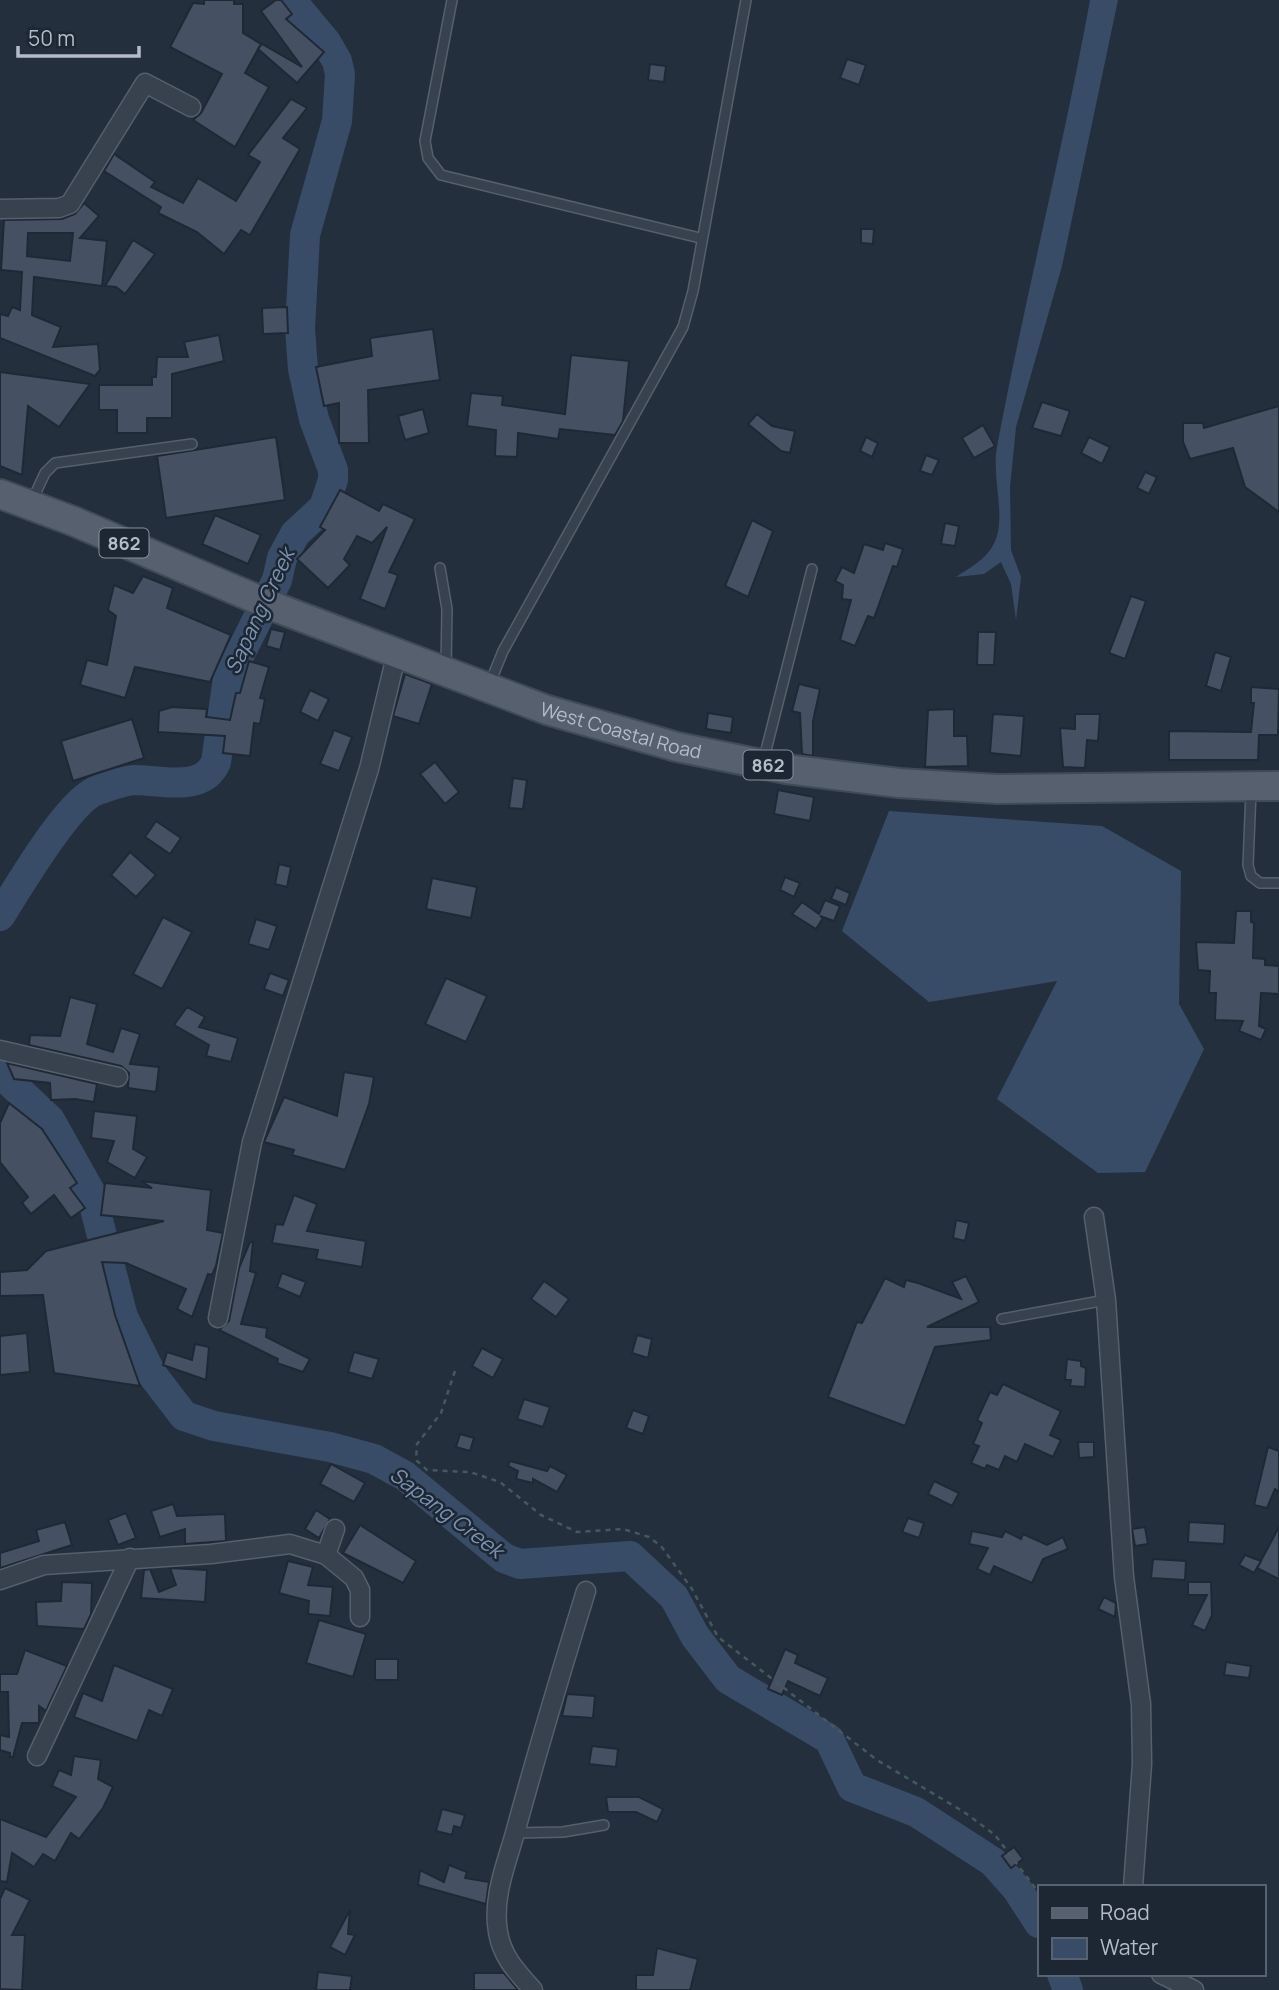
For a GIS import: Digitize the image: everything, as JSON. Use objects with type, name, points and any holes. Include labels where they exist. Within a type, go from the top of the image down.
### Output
[{"type":"main road","name":"West Coastal Road","points":[[0,494],[280,609],[488,688],[547,710],[677,747],[786,769],[899,783],[998,789],[1265,786]]},
{"type":"street","points":[[0,209],[60,208],[70,204],[145,83],[191,107]]},
{"type":"street","points":[[218,1318],[252,1142],[369,769],[397,652]]},
{"type":"street","points":[[6,1051],[118,1077]]},
{"type":"street","points":[[1094,1217],[1106,1300],[1124,1577],[1141,1704],[1142,1764],[1133,1885]]},
{"type":"street","points":[[326,1555],[335,1529]]},
{"type":"street","points":[[0,1580],[44,1565],[211,1554],[290,1544],[326,1555],[354,1578],[360,1590],[360,1617]]},
{"type":"street","points":[[37,1756],[130,1558]]},
{"type":"street","points":[[533,1990],[504,1955],[498,1931],[497,1909],[501,1877],[529,1774],[586,1591]]},
{"type":"street","points":[[1165,1976],[1194,1990]]},
{"type":"lane","points":[[452,0],[425,142],[428,159],[441,176],[700,239]]},
{"type":"lane","points":[[488,688],[503,651],[683,327],[746,0]]},
{"type":"lane","points":[[31,505],[45,473],[55,463],[192,444]]},
{"type":"lane","points":[[440,568],[447,609],[447,672]]},
{"type":"lane","points":[[762,763],[811,569]]},
{"type":"lane","points":[[1265,786],[1248,865],[1251,876],[1260,883],[1279,883]]},
{"type":"lane","points":[[1002,1319],[1106,1300]]},
{"type":"lane","points":[[515,1833],[563,1832],[604,1825]]},
{"type":"path","points":[[455,1371],[441,1413],[417,1444],[416,1460],[427,1470],[470,1472],[500,1482],[541,1515],[577,1532],[623,1529],[649,1537],[660,1546],[692,1589],[718,1637],[877,1760],[964,1812],[995,1835],[1038,1893]]},
{"type":"water","points":[[1090,0],[1118,0],[1062,266],[1016,427],[1010,487],[1011,550],[1021,577],[1016,620],[1011,584],[1001,562],[984,574],[956,577],[987,554],[998,532],[997,447]]},
{"type":"water","points":[[889,811],[1102,826],[1181,871],[1179,1004],[1204,1049],[1145,1172],[1098,1173],[997,1099],[1057,981],[929,1002],[842,931]]},
{"type":"building","points":[[204,0],[234,0],[234,4],[243,4],[243,33],[261,44],[245,73],[269,87],[235,147],[193,120],[201,113],[222,74],[170,47],[193,3],[204,4]]},
{"type":"building","points":[[276,0],[281,0],[292,14],[286,19],[324,52],[297,83],[258,49],[262,44],[302,67],[261,11]]},
{"type":"building","points":[[847,59],[866,65],[859,85],[840,78]]},
{"type":"building","points":[[650,64],[666,66],[664,82],[648,80]]},
{"type":"building","points":[[291,99],[307,108],[283,138],[300,149],[250,235],[241,230],[224,254],[197,232],[158,213],[161,207],[104,171],[114,154],[155,182],[151,187],[183,203],[198,178],[236,201],[260,162],[248,155]]},
{"type":"building","points":[[84,203],[99,216],[80,238],[107,241],[102,286],[34,277],[32,315],[61,327],[53,347],[98,344],[100,370],[95,376],[0,338],[0,314],[8,316],[12,307],[20,310],[22,272],[1,270],[4,220],[62,219],[75,214]],"holes":[[[28,233],[73,233],[70,261],[27,256]]]},
{"type":"building","points":[[861,229],[874,229],[873,244],[861,243]]},
{"type":"building","points":[[133,240],[155,254],[125,294],[116,287],[105,286]]},
{"type":"building","points":[[287,307],[288,333],[263,334],[262,308]]},
{"type":"building","points":[[433,329],[440,380],[368,390],[369,443],[339,443],[339,403],[324,406],[316,367],[372,356],[370,338]]},
{"type":"building","points":[[219,335],[224,361],[172,374],[172,418],[147,418],[147,433],[117,433],[117,410],[99,410],[99,385],[152,385],[152,377],[156,377],[157,357],[188,357],[184,342]]},
{"type":"building","points":[[571,355],[629,361],[623,421],[615,435],[560,429],[558,439],[518,433],[517,457],[495,456],[496,430],[467,426],[471,393],[503,396],[502,405],[565,414]]},
{"type":"building","points":[[0,372],[90,384],[59,427],[28,406],[22,475],[0,466]]},
{"type":"building","points":[[1042,402],[1070,411],[1061,436],[1032,428]]},
{"type":"building","points":[[1279,406],[1279,512],[1245,487],[1233,448],[1190,459],[1183,442],[1183,423],[1203,423],[1204,428]]},
{"type":"building","points":[[423,409],[429,433],[405,440],[398,416]]},
{"type":"building","points":[[757,414],[772,426],[795,431],[790,453],[781,451],[748,424]]},
{"type":"building","points":[[983,425],[995,446],[974,458],[962,438]]},
{"type":"building","points":[[276,437],[285,500],[166,518],[157,456]]},
{"type":"building","points":[[866,437],[878,443],[872,457],[860,451]]},
{"type":"building","points":[[1089,437],[1110,447],[1102,464],[1081,453]]},
{"type":"building","points":[[926,455],[939,460],[932,475],[920,471]]},
{"type":"building","points":[[1145,472],[1157,477],[1149,494],[1137,488]]},
{"type":"building","points":[[340,490],[379,511],[383,504],[415,519],[389,572],[398,575],[385,609],[360,599],[387,527],[372,543],[357,536],[344,559],[350,565],[328,588],[297,559],[325,530],[320,527]]},
{"type":"building","points":[[215,515],[261,535],[248,564],[202,544]]},
{"type":"building","points":[[752,520],[773,531],[748,597],[725,586]]},
{"type":"building","points":[[945,523],[959,526],[955,546],[941,544]]},
{"type":"building","points":[[885,543],[903,549],[897,567],[893,566],[874,618],[868,616],[855,646],[840,640],[851,600],[842,599],[843,585],[835,581],[842,567],[854,573],[864,544],[883,550]]},
{"type":"building","points":[[143,576],[173,588],[167,608],[231,635],[210,682],[135,667],[125,698],[80,685],[87,660],[107,665],[116,616],[108,610],[114,585],[133,593]]},
{"type":"building","points":[[1131,596],[1146,601],[1125,659],[1109,653]]},
{"type":"building","points":[[271,629],[285,632],[280,650],[266,646]]},
{"type":"building","points":[[978,632],[996,632],[994,665],[977,665]]},
{"type":"building","points":[[1215,652],[1231,657],[1221,691],[1206,686]]},
{"type":"building","points":[[249,661],[269,667],[260,698],[265,699],[260,724],[254,723],[250,756],[223,753],[225,736],[158,732],[159,711],[172,707],[207,709],[206,717],[230,720],[236,693],[240,693]]},
{"type":"building","points":[[405,674],[432,684],[419,724],[393,716]]},
{"type":"building","points":[[799,684],[820,689],[813,721],[813,756],[802,754],[800,713],[792,711]]},
{"type":"building","points":[[1251,687],[1279,689],[1278,735],[1259,735],[1258,760],[1169,760],[1169,731],[1251,732],[1254,703],[1251,703]]},
{"type":"building","points":[[310,690],[329,699],[318,721],[300,712]]},
{"type":"building","points":[[954,709],[954,736],[967,736],[968,766],[925,767],[928,710]]},
{"type":"building","points":[[708,713],[733,717],[731,733],[706,729]]},
{"type":"building","points":[[993,714],[1024,716],[1021,756],[990,753]]},
{"type":"building","points":[[1075,714],[1100,714],[1098,741],[1087,740],[1085,768],[1063,767],[1060,728],[1075,729]]},
{"type":"building","points":[[132,719],[144,758],[73,781],[61,741]]},
{"type":"building","points":[[334,730],[352,737],[339,771],[320,764]]},
{"type":"building","points":[[435,762],[459,792],[445,804],[420,774]]},
{"type":"building","points":[[513,778],[527,780],[523,809],[509,808]]},
{"type":"building","points":[[778,790],[814,797],[810,821],[774,814]]},
{"type":"building","points":[[156,821],[181,838],[170,854],[145,837]]},
{"type":"building","points":[[130,852],[156,875],[136,897],[111,875]]},
{"type":"building","points":[[279,864],[291,867],[287,887],[275,884]]},
{"type":"building","points":[[785,877],[800,883],[794,897],[780,890]]},
{"type":"building","points":[[432,878],[477,887],[471,918],[426,909]]},
{"type":"building","points":[[836,887],[850,893],[846,905],[831,899]]},
{"type":"building","points":[[825,900],[840,906],[834,921],[820,916],[823,918],[816,929],[792,914],[802,902],[819,914]]},
{"type":"building","points":[[1236,911],[1251,911],[1251,922],[1254,923],[1253,958],[1265,959],[1265,965],[1279,966],[1279,994],[1261,993],[1259,1026],[1266,1029],[1261,1040],[1239,1031],[1243,1021],[1215,1020],[1216,993],[1209,993],[1210,971],[1198,970],[1196,942],[1234,943]]},
{"type":"building","points":[[163,917],[192,932],[162,989],[133,974]]},
{"type":"building","points":[[256,919],[277,926],[269,950],[248,944]]},
{"type":"building","points":[[270,973],[289,980],[283,996],[264,989]]},
{"type":"building","points":[[446,978],[487,996],[466,1042],[425,1024]]},
{"type":"building","points":[[70,997],[97,1004],[87,1044],[113,1052],[121,1028],[140,1034],[130,1064],[159,1067],[156,1092],[128,1088],[129,1073],[121,1066],[29,1045],[30,1035],[60,1036]]},
{"type":"building","points":[[187,1007],[205,1017],[199,1027],[238,1038],[231,1062],[206,1056],[209,1045],[174,1025]]},
{"type":"building","points":[[7,1063],[97,1084],[94,1102],[75,1099],[51,1100],[50,1083],[14,1079]]},
{"type":"building","points":[[344,1072],[374,1077],[369,1104],[345,1170],[292,1155],[294,1150],[264,1142],[284,1097],[337,1116]]},
{"type":"building","points":[[9,1103],[42,1129],[77,1183],[70,1188],[85,1208],[71,1218],[54,1195],[31,1214],[22,1203],[28,1197],[0,1162],[0,1123]]},
{"type":"building","points":[[94,1111],[137,1116],[133,1149],[147,1157],[135,1178],[107,1162],[114,1141],[91,1138]]},
{"type":"building","points":[[141,1181],[211,1190],[207,1230],[223,1233],[212,1275],[208,1274],[192,1317],[177,1309],[186,1289],[126,1263],[102,1262],[115,1315],[140,1386],[54,1373],[43,1295],[0,1296],[0,1272],[27,1270],[46,1251],[164,1221],[101,1215],[105,1183],[152,1188]]},
{"type":"building","points":[[294,1195],[317,1204],[307,1231],[366,1241],[362,1267],[316,1259],[318,1250],[272,1243],[276,1224],[283,1225]]},
{"type":"building","points":[[956,1220],[969,1223],[965,1241],[953,1238]]},
{"type":"building","points":[[250,1242],[253,1242],[250,1271],[256,1273],[241,1324],[267,1328],[266,1337],[310,1359],[303,1372],[277,1363],[278,1359],[219,1330],[229,1321],[239,1268]]},
{"type":"building","points":[[282,1273],[306,1282],[300,1297],[277,1287]]},
{"type":"building","points":[[966,1276],[979,1302],[927,1327],[990,1327],[991,1340],[935,1347],[905,1426],[828,1397],[857,1322],[862,1323],[885,1278],[904,1287],[906,1280],[918,1283],[961,1299],[952,1282]]},
{"type":"building","points":[[544,1281],[569,1299],[556,1317],[531,1299]]},
{"type":"building","points":[[27,1333],[30,1372],[0,1375],[0,1336]]},
{"type":"building","points":[[637,1335],[652,1339],[648,1358],[632,1353]]},
{"type":"building","points":[[195,1344],[209,1347],[206,1380],[163,1365],[167,1352],[192,1360]]},
{"type":"building","points":[[482,1348],[503,1359],[493,1378],[472,1366]]},
{"type":"building","points":[[354,1352],[379,1359],[372,1379],[348,1372]]},
{"type":"building","points":[[1067,1359],[1081,1361],[1081,1366],[1086,1368],[1085,1387],[1070,1386],[1071,1380],[1065,1380]]},
{"type":"building","points":[[1003,1384],[1061,1411],[1050,1435],[1061,1440],[1053,1457],[1025,1444],[1017,1462],[1005,1456],[999,1470],[987,1465],[985,1469],[971,1463],[979,1446],[973,1444],[982,1423],[977,1420],[990,1392],[997,1395]]},
{"type":"building","points":[[524,1399],[550,1407],[543,1427],[517,1419]]},
{"type":"building","points":[[633,1410],[649,1416],[643,1434],[626,1428]]},
{"type":"building","points":[[460,1434],[474,1438],[470,1451],[456,1447]]},
{"type":"building","points":[[1078,1442],[1094,1442],[1094,1457],[1079,1458]]},
{"type":"building","points":[[1268,1447],[1279,1451],[1279,1492],[1275,1489],[1267,1508],[1254,1505]]},
{"type":"building","points":[[510,1461],[547,1471],[550,1466],[567,1475],[557,1492],[533,1479],[533,1483],[516,1479],[518,1471],[508,1466]]},
{"type":"building","points":[[331,1464],[365,1483],[354,1502],[320,1484]]},
{"type":"building","points":[[934,1481],[959,1493],[952,1506],[928,1494]]},
{"type":"building","points":[[173,1504],[177,1516],[225,1514],[226,1541],[185,1544],[185,1529],[160,1537],[151,1511]]},
{"type":"building","points":[[316,1510],[330,1519],[319,1538],[305,1529]]},
{"type":"building","points":[[126,1513],[136,1538],[118,1545],[108,1520]]},
{"type":"building","points":[[908,1518],[924,1523],[919,1538],[902,1532]]},
{"type":"building","points":[[65,1522],[72,1545],[0,1568],[0,1553],[39,1541],[36,1530]]},
{"type":"building","points":[[1189,1522],[1225,1524],[1224,1544],[1188,1542]]},
{"type":"building","points":[[360,1525],[416,1561],[403,1583],[343,1553]]},
{"type":"building","points":[[1145,1527],[1148,1544],[1135,1546],[1132,1529]]},
{"type":"building","points":[[1279,1527],[1279,1579],[1257,1568]]},
{"type":"building","points":[[972,1531],[1002,1537],[1005,1531],[1021,1539],[1023,1534],[1047,1545],[1063,1537],[1068,1549],[1043,1559],[1032,1583],[994,1566],[990,1575],[977,1569],[988,1548],[969,1544]]},
{"type":"building","points":[[1245,1555],[1261,1561],[1254,1573],[1239,1565]]},
{"type":"building","points":[[1153,1559],[1186,1561],[1185,1580],[1151,1578]]},
{"type":"building","points":[[288,1561],[313,1567],[308,1585],[333,1587],[330,1616],[308,1614],[309,1601],[279,1593]]},
{"type":"building","points":[[170,1568],[207,1570],[205,1602],[141,1598],[144,1570],[150,1569],[159,1592],[176,1585]]},
{"type":"building","points":[[62,1582],[92,1583],[91,1614],[84,1629],[37,1626],[36,1602],[61,1601]]},
{"type":"building","points":[[1188,1582],[1211,1582],[1212,1615],[1205,1631],[1192,1625],[1207,1595],[1188,1595]]},
{"type":"building","points":[[1104,1597],[1116,1603],[1115,1617],[1098,1609]]},
{"type":"building","points":[[319,1620],[366,1634],[353,1677],[306,1663]]},
{"type":"building","points":[[785,1649],[798,1655],[795,1663],[828,1678],[820,1696],[788,1681],[782,1695],[768,1689]]},
{"type":"building","points":[[25,1650],[67,1666],[46,1711],[39,1706],[39,1723],[22,1723],[13,1757],[10,1757],[10,1753],[0,1750],[0,1735],[9,1737],[8,1692],[0,1692],[0,1674],[17,1674]]},
{"type":"building","points":[[375,1659],[398,1659],[398,1680],[375,1680]]},
{"type":"building","points":[[1226,1662],[1251,1666],[1249,1678],[1224,1675]]},
{"type":"building","points":[[114,1665],[173,1689],[162,1716],[149,1710],[137,1741],[74,1717],[83,1693],[102,1701]]},
{"type":"building","points":[[567,1694],[595,1696],[593,1718],[562,1716]]},
{"type":"building","points":[[592,1746],[618,1749],[616,1767],[589,1764]]},
{"type":"building","points":[[74,1756],[101,1760],[98,1779],[113,1787],[103,1808],[79,1839],[71,1833],[55,1861],[43,1854],[34,1867],[12,1853],[7,1882],[0,1881],[0,1819],[46,1837],[76,1797],[52,1786],[59,1770],[71,1775]]},
{"type":"building","points":[[606,1797],[639,1797],[663,1809],[657,1822],[636,1812],[608,1812]]},
{"type":"building","points":[[442,1809],[465,1815],[461,1828],[454,1826],[452,1835],[436,1831]]},
{"type":"building","points":[[1014,1847],[1023,1859],[1011,1868],[1002,1856]]},
{"type":"building","points":[[449,1865],[467,1872],[465,1878],[489,1882],[486,1904],[418,1885],[420,1870],[444,1882]]},
{"type":"building","points":[[5,1888],[30,1900],[12,1935],[25,1935],[22,1990],[0,1989],[0,1899]]},
{"type":"building","points":[[350,1910],[348,1934],[355,1935],[345,1955],[330,1947]]},
{"type":"building","points":[[657,1948],[698,1959],[690,1990],[636,1990],[636,1975],[653,1975]]},
{"type":"building","points":[[318,1972],[352,1976],[350,1990],[316,1990]]},
{"type":"building","points":[[474,1973],[504,1973],[518,1990],[474,1990]]},
{"type":"waterway","name":"Sapang Creek","points":[[0,916],[59,826],[86,797],[125,781],[180,783],[202,778],[210,772],[216,762],[228,678],[277,580],[282,558],[295,534],[324,507],[333,480],[333,470],[314,419],[303,369],[300,329],[305,235],[337,121],[340,74],[337,61],[326,42],[291,0]]},
{"type":"waterway","name":"Sapang Creek","points":[[0,1073],[50,1120],[91,1193],[123,1317],[151,1373],[184,1416],[214,1426],[330,1447],[374,1459],[405,1476],[504,1558],[520,1564],[630,1556],[674,1597],[695,1636],[728,1679],[829,1739],[852,1787],[916,1812],[993,1862],[1017,1889],[1038,1921]]},
{"type":"waterway","name":"Sapang Creek","points":[[1063,1976],[1068,1990]]}]
